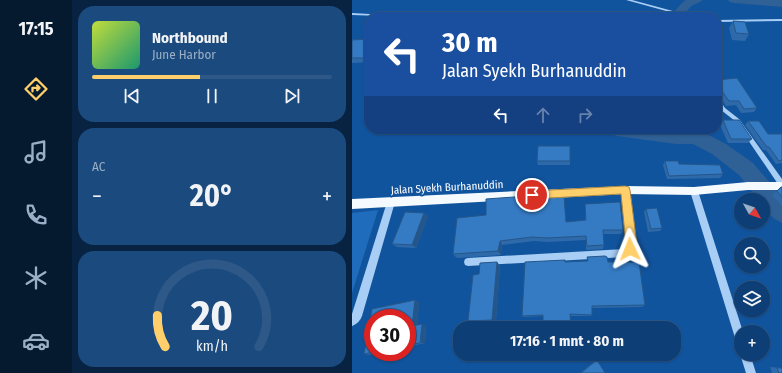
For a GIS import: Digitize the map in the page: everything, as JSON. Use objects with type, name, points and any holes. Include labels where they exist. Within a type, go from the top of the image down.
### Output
[{"type":"main road","name":"Jalan Syekh Burhanuddin","points":[[352,204],[625,190],[694,191],[748,186],[782,186]]},
{"type":"street","points":[[628,0],[667,12]]},
{"type":"street","points":[[352,14],[364,15]]},
{"type":"street","points":[[722,21],[782,20]]},
{"type":"street","points":[[722,108],[737,120],[782,186]]},
{"type":"street","points":[[468,262],[625,253],[629,251],[632,245],[625,190]]},
{"type":"street","points":[[694,191],[736,325]]},
{"type":"street","points":[[352,321],[356,316],[391,202]]},
{"type":"street","points":[[747,361],[751,373]]},
{"type":"shaded area","points":[[378,210],[352,293],[352,213]]},
{"type":"building","points":[[733,21],[745,22],[749,34],[736,33]]},
{"type":"building","points":[[364,39],[364,58],[352,58],[352,40]]},
{"type":"building","points":[[737,78],[757,108],[744,109],[739,101],[729,101],[722,91],[722,80]]},
{"type":"building","points":[[723,120],[739,120],[752,139],[731,139]]},
{"type":"building","points":[[748,121],[759,121],[768,134],[782,134],[782,160],[779,161]]},
{"type":"building","points":[[538,146],[570,146],[570,161],[537,161]]},
{"type":"building","points":[[665,161],[678,161],[679,164],[720,165],[723,174],[669,176]]},
{"type":"building","points":[[782,187],[782,197],[777,191]]},
{"type":"building","points":[[528,196],[528,198],[564,196],[566,222],[586,220],[585,204],[620,202],[623,230],[603,230],[604,245],[587,246],[586,236],[547,238],[532,237],[500,241],[498,251],[453,254],[457,218],[486,215],[486,199]]},
{"type":"building","points":[[657,208],[662,228],[651,229],[646,209]]},
{"type":"building","points":[[405,212],[424,213],[412,245],[392,244]]},
{"type":"building","points":[[605,256],[607,257],[608,262],[639,262],[645,305],[592,306],[592,315],[570,314],[570,321],[543,321],[543,315],[522,316],[525,262],[565,260],[565,262],[588,261],[587,257]]},
{"type":"building","points":[[497,262],[492,320],[468,321],[473,275],[479,274],[480,263]]},
{"type":"building","points":[[415,300],[414,309],[372,309]]},
{"type":"building","points":[[422,324],[420,343],[416,344],[416,325]]},
{"type":"building","points":[[598,361],[605,373],[581,373]]},
{"type":"building","points":[[777,368],[782,368],[782,373],[779,373]]},
{"type":"waterway","points":[[680,12],[687,4],[696,0]]},
{"type":"waterway","points":[[734,0],[782,3]]},
{"type":"waterway","points":[[654,134],[676,137],[696,137],[719,149],[746,169],[782,213]]},
{"type":"route","points":[[532,195],[625,190],[632,245],[630,249]]}]
